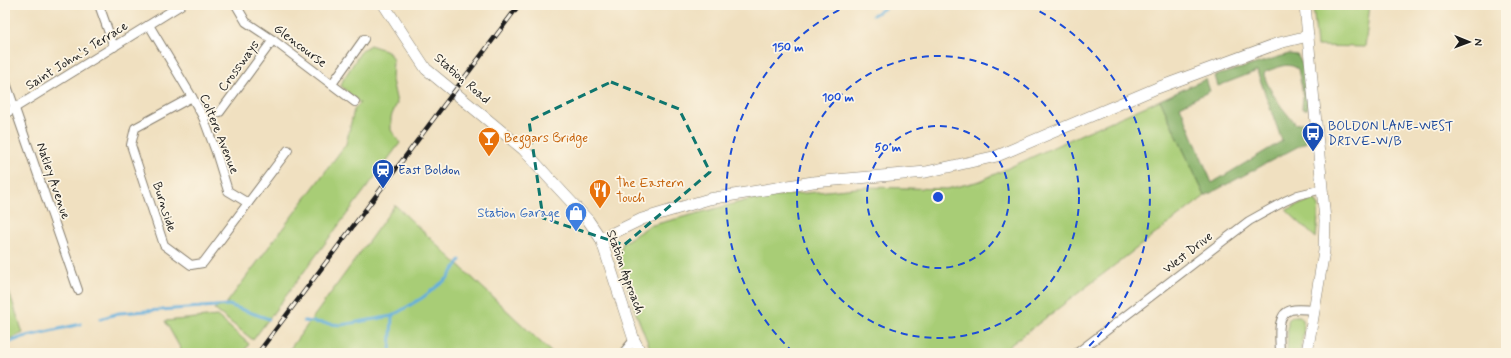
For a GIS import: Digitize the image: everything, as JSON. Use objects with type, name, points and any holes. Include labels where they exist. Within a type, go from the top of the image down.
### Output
[{"type":"street","points":[[99,5],[114,46]]},
{"type":"street","name":"Saint John's Terrace","points":[[5,114],[181,5]]},
{"type":"street","name":"Glencourse","points":[[236,5],[246,22],[273,40],[355,102]]},
{"type":"street","name":"Station Road","points":[[384,5],[426,69],[500,130]]},
{"type":"street","points":[[1305,5],[1326,220],[1324,251],[1307,353]]},
{"type":"street","name":"Coltere Avenue","points":[[149,25],[203,117],[228,191],[248,203]]},
{"type":"street","points":[[601,239],[642,219],[709,199],[813,182],[926,172],[997,156],[1157,88],[1279,43],[1308,36]]},
{"type":"street","points":[[332,84],[364,39]]},
{"type":"street","name":"Crossways","points":[[203,117],[220,112],[273,40]]},
{"type":"street","name":"Natley Avenue","points":[[5,80],[78,290]]},
{"type":"street","name":"Burnside","points":[[192,97],[135,128],[131,145],[164,245],[191,265],[203,263],[288,150]]},
{"type":"street","name":"Station Approach","points":[[500,130],[523,148],[588,220],[601,239],[634,340],[641,353]]},
{"type":"street","name":"West Drive","points":[[1077,353],[1250,221],[1285,200],[1323,189]]},
{"type":"street","points":[[1280,353],[1282,317],[1286,312],[1293,309],[1314,310]]},
{"type":"street","points":[[623,353],[634,340]]},
{"type":"highlighted area","points":[[611,82],[679,109],[710,172],[624,245],[543,218],[529,121]]},
{"type":"green space","points":[[1313,5],[1370,5],[1365,47],[1317,46]]},
{"type":"green space","points":[[370,45],[388,51],[393,60],[392,80],[397,103],[391,117],[391,130],[400,143],[253,340],[214,309],[226,304],[346,144],[354,110],[360,103],[341,86],[343,80],[362,50]]},
{"type":"green space","points":[[1289,54],[1297,55],[1301,61],[1305,74],[1308,109],[1302,109],[1303,94],[1298,69],[1286,65],[1265,72],[1264,75],[1277,101],[1296,124],[1310,121],[1312,139],[1205,196],[1160,100],[1206,79],[1210,91],[1180,106],[1212,183],[1282,141],[1257,71],[1218,86],[1215,76]]},
{"type":"green space","points":[[1160,100],[1205,196],[1000,353],[652,353],[635,311],[618,257],[623,243],[649,226],[756,198],[867,187],[947,189],[980,181]]},
{"type":"green space","points":[[1314,199],[1319,206],[1316,238],[1286,210]]},
{"type":"green space","points":[[395,205],[552,353],[287,353]]},
{"type":"green space","points":[[5,280],[23,333],[5,341]]},
{"type":"green space","points":[[217,316],[249,344],[243,353],[183,353],[165,321]]},
{"type":"green space","points":[[1300,316],[1303,320],[1304,329],[1300,353],[1287,353],[1288,321],[1290,318]]},
{"type":"waterway","points":[[873,15],[890,5]]},
{"type":"waterway","points":[[304,321],[341,325],[392,316],[422,298],[448,278],[460,260]]},
{"type":"waterway","points":[[100,319],[119,313],[229,305],[269,319]]},
{"type":"waterway","points":[[390,353],[392,316]]},
{"type":"waterway","points":[[5,344],[23,337],[81,324]]},
{"type":"railway","points":[[258,353],[519,5]]},
{"type":"place","name":"BOLDON LANE-WEST DRIVE-W/B","points":[[1313,152]]},
{"type":"place","name":"Beggars Bridge","points":[[489,158]]},
{"type":"place","name":"East Boldon","points":[[383,190]]},
{"type":"place","name":"The Eastern Touch","points":[[600,210]]},
{"type":"place","name":"Station Garage","points":[[576,232]]}]
